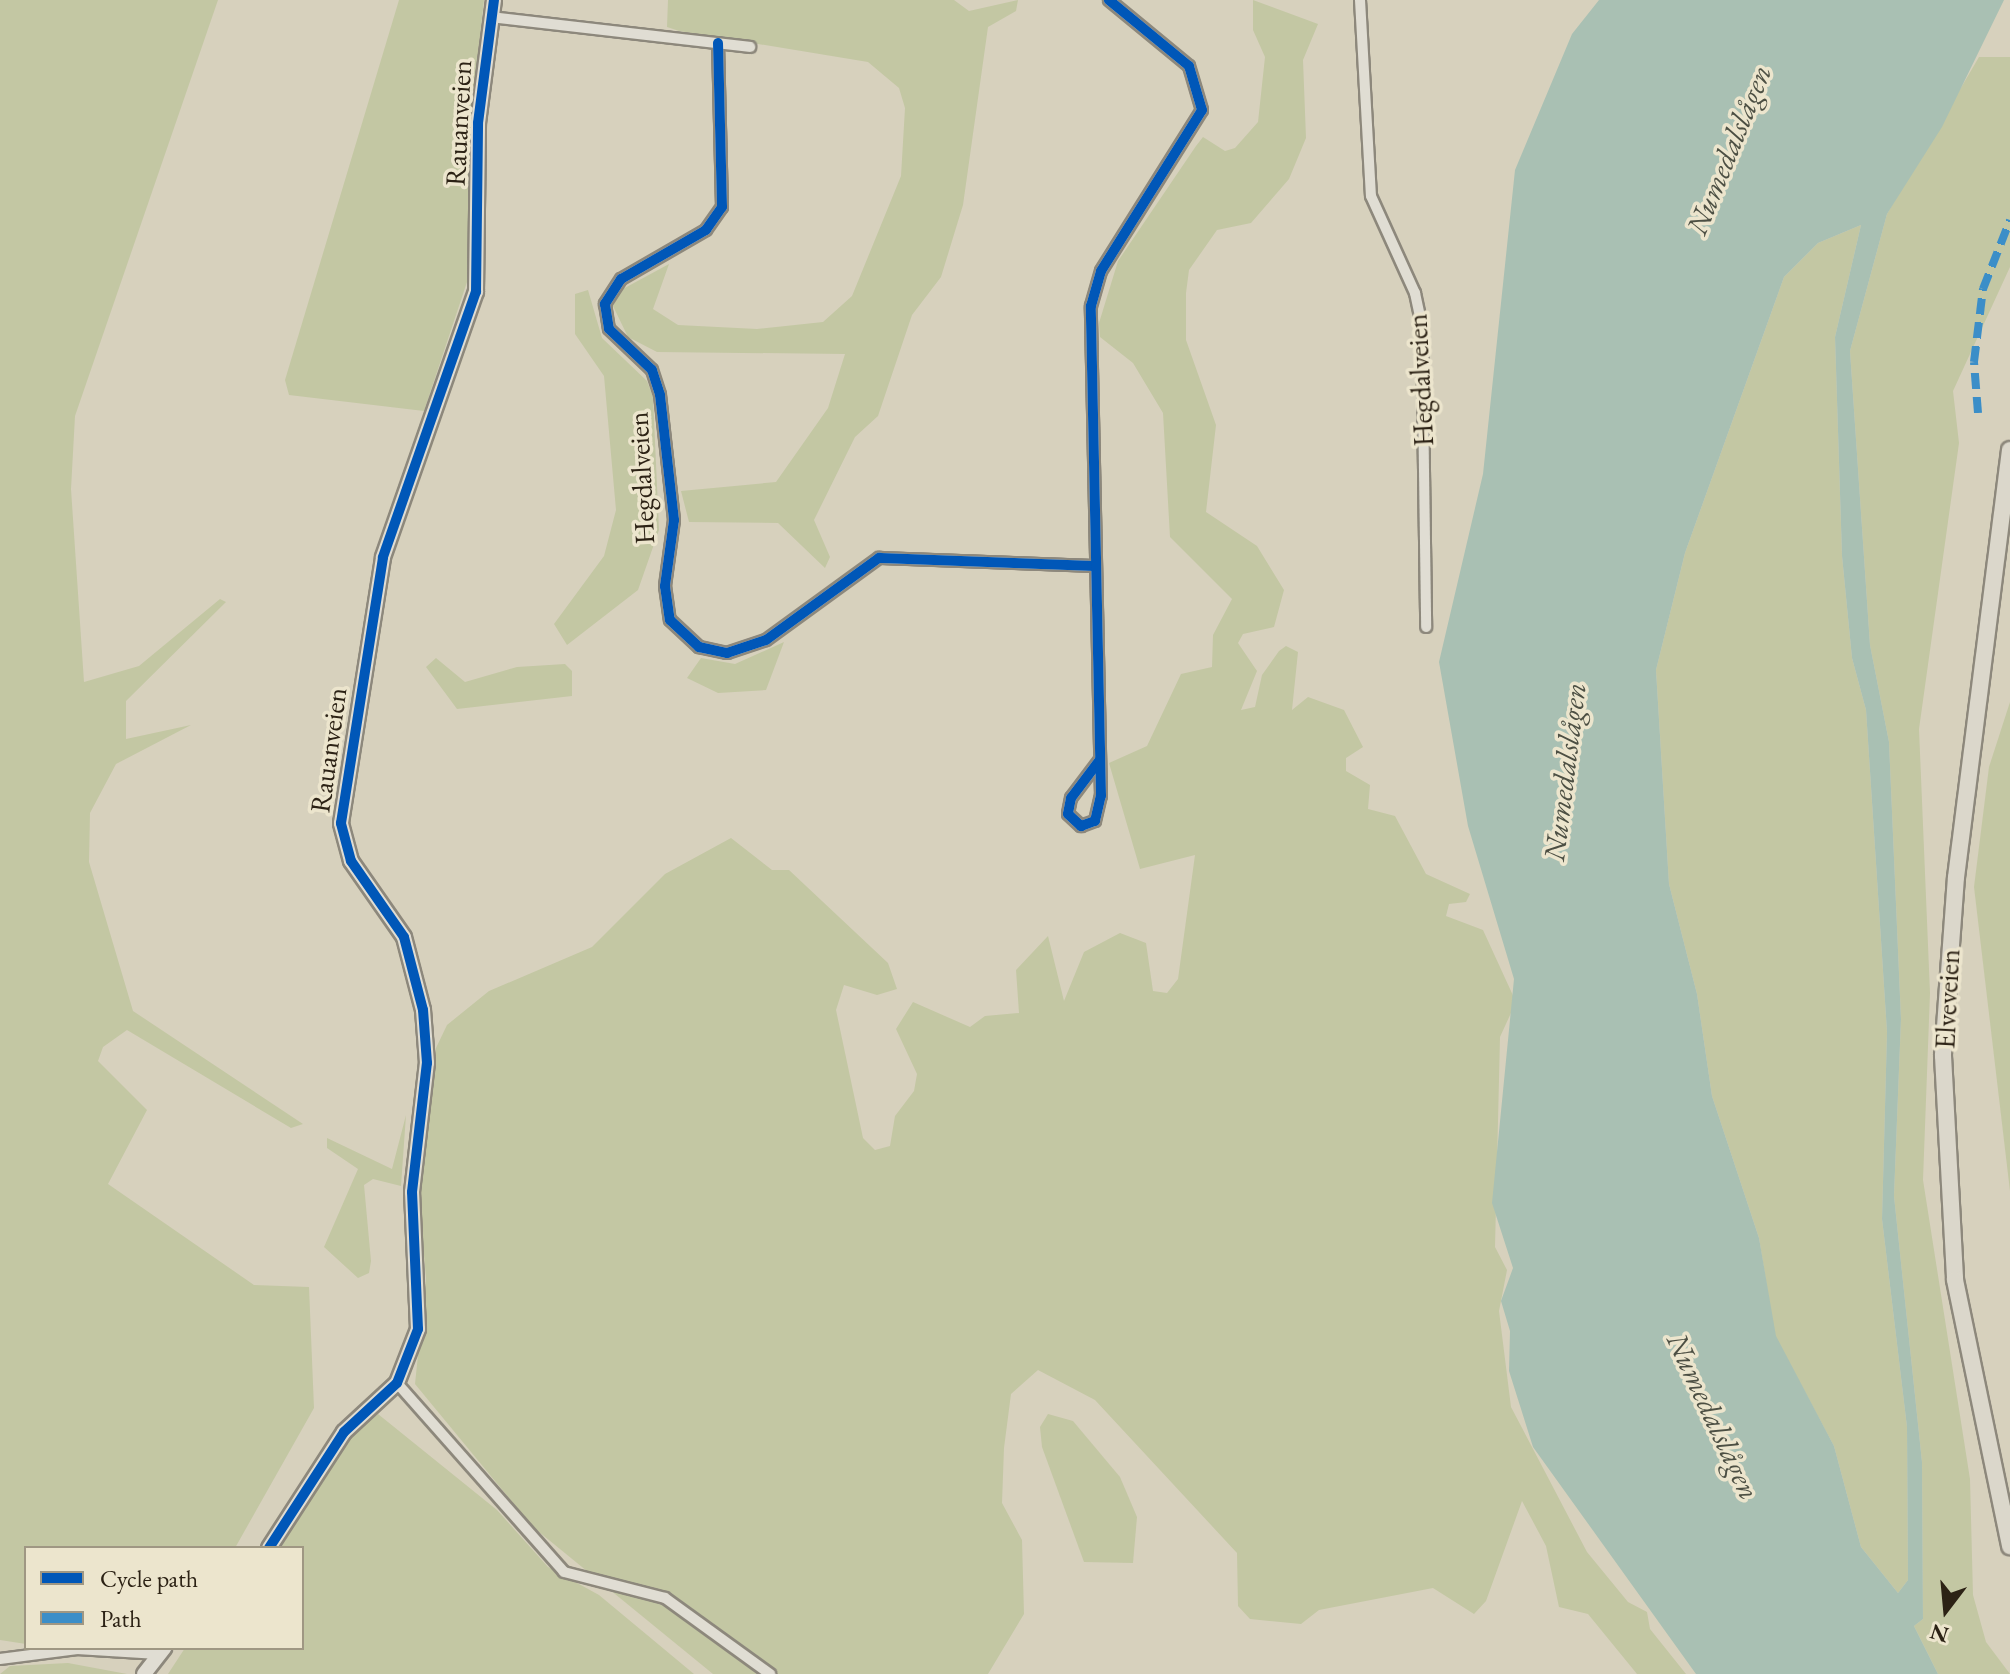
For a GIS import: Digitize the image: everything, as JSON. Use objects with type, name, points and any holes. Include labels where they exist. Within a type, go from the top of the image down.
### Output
[{"type":"highway","name":"Elveveien","points":[[2010,450],[1950,938],[1943,1123],[1960,1310],[2010,1546]]},
{"type":"main road","name":"Rauanveien","points":[[270,1546],[344,1432],[397,1383],[420,1313],[412,1192],[426,1033],[409,948],[351,861],[342,811],[383,557],[476,292],[478,123],[494,0]]},
{"type":"main road","points":[[144,1674],[161,1651]]},
{"type":"street","points":[[1099,761],[1071,798],[1068,814],[1081,826],[1100,811],[1094,289],[1202,110],[1189,66],[1109,0]]},
{"type":"street","name":"Hegdalveien","points":[[1360,0],[1371,196],[1415,293],[1422,327],[1426,627]]},
{"type":"street","points":[[491,17],[750,47]]},
{"type":"street","name":"Hegdalveien","points":[[718,43],[722,207],[706,230],[621,279],[605,304],[609,329],[652,370],[660,395],[674,520],[665,586],[670,620],[699,647],[727,653],[766,640],[879,558],[1096,566]]},
{"type":"street","points":[[397,1383],[564,1572],[665,1598],[770,1674]]},
{"type":"street","points":[[0,1659],[69,1650]]},
{"type":"street","points":[[119,1650],[161,1651]]},
{"type":"green space","points":[[0,0],[218,0],[75,416],[71,489],[84,682],[139,666],[220,599],[226,602],[126,701],[126,739],[191,725],[116,764],[90,813],[89,862],[133,1011],[303,1124],[291,1128],[127,1030],[103,1047],[98,1061],[147,1110],[108,1184],[254,1285],[309,1287],[314,1408],[236,1546],[24,1546],[24,1644],[0,1640]]},
{"type":"green space","points":[[399,0],[484,0],[470,126],[472,267],[424,411],[289,395],[285,380]]},
{"type":"green space","points":[[668,0],[954,0],[969,11],[1018,0],[1016,11],[988,27],[963,205],[941,277],[912,315],[878,416],[855,437],[814,520],[830,557],[825,568],[778,523],[689,522],[681,491],[776,482],[828,408],[845,354],[657,352],[628,337],[613,306],[621,290],[669,264],[653,309],[678,325],[757,329],[823,322],[852,296],[901,176],[905,108],[899,88],[868,62],[679,31],[667,27]]},
{"type":"green space","points":[[1253,0],[1318,24],[1303,60],[1306,138],[1289,179],[1251,223],[1217,230],[1189,270],[1186,293],[1186,340],[1216,425],[1206,512],[1257,546],[1284,590],[1274,627],[1243,634],[1238,643],[1257,671],[1241,710],[1255,707],[1262,675],[1279,651],[1286,646],[1298,652],[1292,710],[1308,697],[1344,710],[1363,747],[1346,758],[1346,771],[1370,785],[1368,809],[1395,816],[1426,874],[1470,894],[1466,902],[1449,904],[1446,916],[1483,930],[1516,1002],[1500,1037],[1495,1247],[1507,1270],[1499,1311],[1511,1407],[1587,1552],[1628,1602],[1647,1612],[1650,1629],[1686,1674],[1637,1674],[1588,1614],[1559,1607],[1546,1546],[1522,1501],[1486,1601],[1474,1614],[1433,1588],[1319,1610],[1301,1624],[1250,1619],[1238,1606],[1237,1553],[1095,1400],[1038,1370],[1011,1394],[1004,1448],[1002,1503],[1022,1540],[1024,1614],[988,1674],[713,1674],[533,1527],[415,1384],[426,1278],[418,1187],[436,1048],[447,1025],[489,991],[592,947],[665,874],[731,838],[772,870],[789,870],[888,963],[897,989],[877,995],[844,985],[836,1010],[863,1138],[875,1150],[890,1146],[895,1116],[914,1091],[917,1074],[896,1029],[913,1002],[970,1027],[985,1016],[1019,1013],[1016,970],[1048,936],[1064,1001],[1084,952],[1120,933],[1146,943],[1153,991],[1167,993],[1178,979],[1195,855],[1140,869],[1109,763],[1147,746],[1181,674],[1212,667],[1213,635],[1232,599],[1170,537],[1163,413],[1133,363],[1100,337],[1099,323],[1118,261],[1203,137],[1225,151],[1235,148],[1258,122],[1265,57],[1253,30]]},
{"type":"green space","points":[[1979,57],[2010,57],[2010,267],[1953,391],[1959,443],[1919,729],[1930,993],[1923,1180],[1970,1479],[1973,1595],[1986,1642],[2010,1674],[1938,1674],[1914,1626],[1923,1619],[1922,1462],[1894,1196],[1901,1019],[1889,742],[1870,645],[1850,351],[1887,214]]},
{"type":"green space","points":[[1861,225],[1835,337],[1842,556],[1852,658],[1866,710],[1887,1032],[1882,1219],[1907,1427],[1908,1580],[1898,1593],[1861,1547],[1834,1446],[1775,1336],[1759,1238],[1712,1096],[1697,994],[1669,884],[1656,670],[1685,553],[1784,277],[1818,243]]},
{"type":"green space","points":[[588,290],[602,338],[647,381],[653,397],[659,530],[638,590],[567,645],[554,624],[604,556],[616,510],[604,376],[575,334],[575,294]]},
{"type":"green space","points":[[784,642],[766,690],[718,693],[687,678],[701,658],[735,664]]},
{"type":"green space","points":[[436,658],[465,682],[517,667],[565,664],[572,671],[572,696],[457,709],[426,667]]},
{"type":"green space","points":[[2010,702],[2010,1191],[1974,887],[1989,767]]},
{"type":"green space","points":[[406,1115],[401,1186],[373,1179],[364,1185],[371,1261],[369,1273],[358,1278],[324,1247],[358,1169],[327,1148],[327,1138],[392,1169]]},
{"type":"green space","points":[[378,1414],[497,1510],[548,1567],[599,1595],[694,1674],[168,1674],[184,1650],[304,1650],[304,1546],[279,1546],[352,1435]]},
{"type":"green space","points":[[1048,1414],[1073,1421],[1120,1477],[1137,1517],[1133,1563],[1084,1562],[1042,1447],[1040,1427]]},
{"type":"green space","points":[[68,1663],[127,1674],[0,1674],[10,1666]]},
{"type":"water","name":"Numedalslågen","points":[[1599,0],[2004,0],[1942,127],[1887,214],[1850,351],[1870,645],[1889,742],[1901,1019],[1894,1196],[1922,1462],[1923,1619],[1914,1626],[1938,1674],[1696,1674],[1533,1447],[1509,1371],[1510,1331],[1501,1301],[1513,1268],[1492,1203],[1514,979],[1468,826],[1439,662],[1483,474],[1515,170],[1572,34]],"holes":[[[1861,225],[1835,337],[1842,556],[1852,658],[1866,710],[1887,1032],[1882,1219],[1907,1427],[1908,1580],[1898,1593],[1861,1547],[1834,1446],[1776,1336],[1759,1238],[1712,1096],[1697,994],[1669,884],[1656,670],[1685,553],[1784,277],[1818,243]]]},
{"type":"marked path","points":[[1978,413],[1974,362],[1983,289],[2010,220]]},
{"type":"cycle path","points":[[270,1546],[344,1432],[397,1383],[418,1329],[412,1192],[427,1063],[423,1010],[404,937],[351,861],[341,823],[383,557],[476,292],[478,123],[494,0]]},
{"type":"cycle path","points":[[1099,761],[1071,798],[1068,814],[1081,826],[1095,821],[1101,796],[1091,306],[1101,271],[1202,110],[1189,66],[1109,0]]},
{"type":"cycle path","points":[[718,43],[722,207],[706,230],[621,279],[605,304],[609,329],[652,370],[660,395],[674,520],[665,586],[670,620],[699,647],[727,653],[766,640],[879,558],[1096,566]]}]
